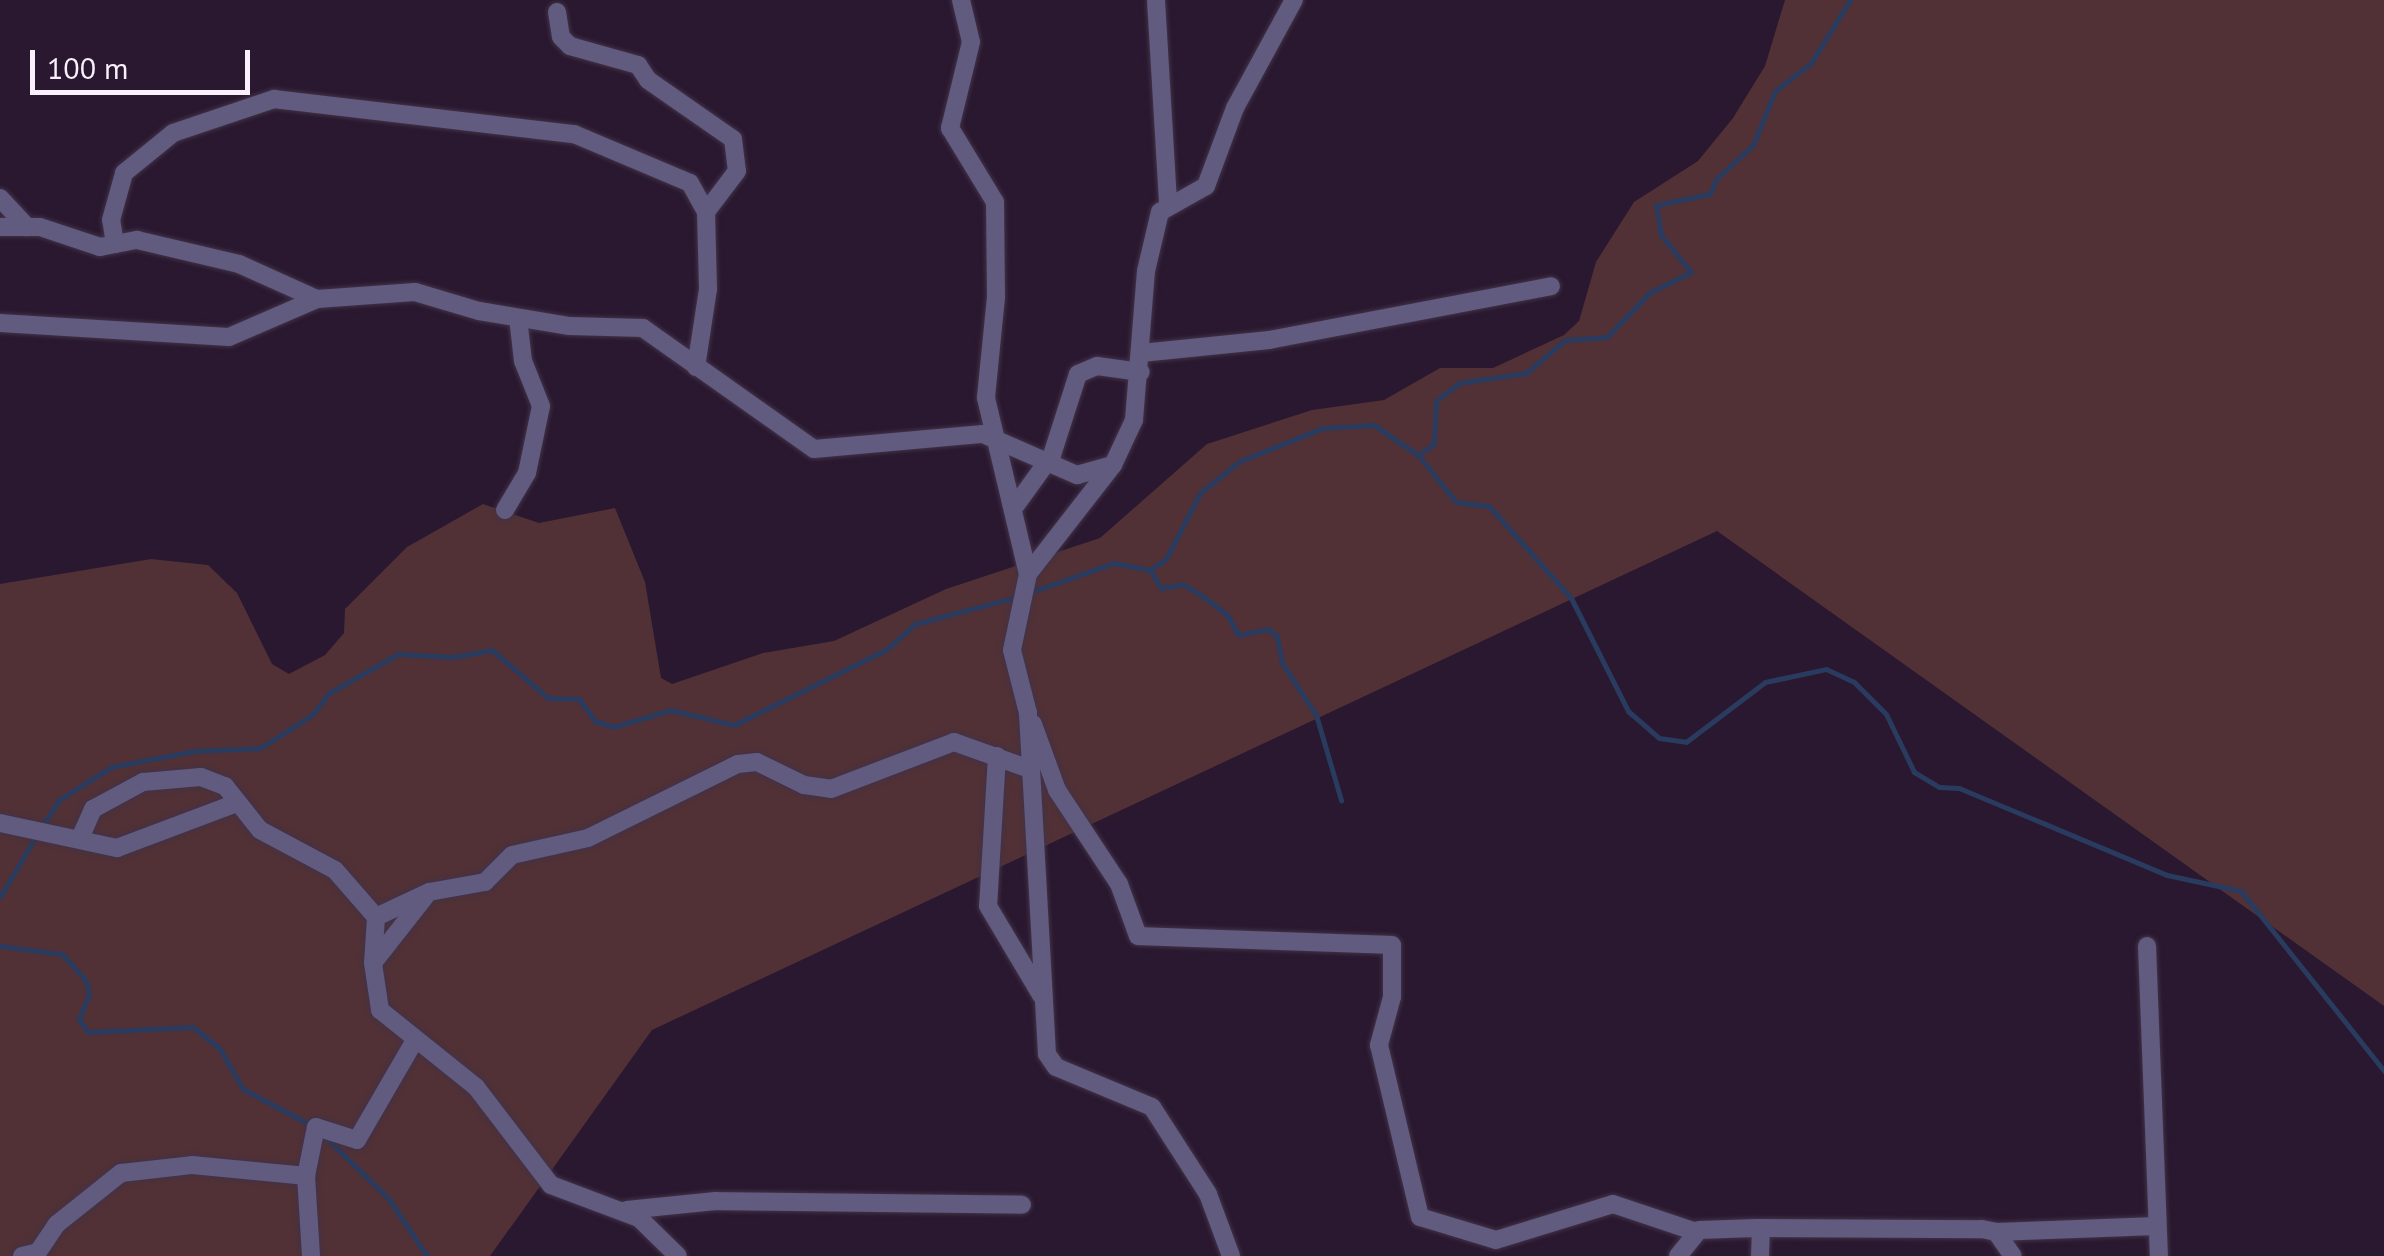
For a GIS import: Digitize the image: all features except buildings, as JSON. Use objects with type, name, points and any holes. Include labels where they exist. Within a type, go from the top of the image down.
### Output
[{"type":"street","points":[[960,0],[971,42],[950,128],[994,202],[994,332],[985,382],[993,435],[1016,505],[1028,574],[1012,650],[1048,773],[1119,884],[1138,936],[1392,945],[1392,996],[1380,1045],[1420,1218],[1496,1240],[1613,1204],[1696,1232],[1761,1228],[1996,1232],[2157,1226]]},
{"type":"street","points":[[1156,0],[1168,205]]},
{"type":"street","points":[[1028,574],[1113,465],[1134,420],[1153,230],[1168,205],[1206,186],[1234,108],[1294,0]]},
{"type":"street","points":[[557,12],[561,38],[570,46],[638,65],[648,80],[733,139],[737,172],[706,212]]},
{"type":"street","points":[[116,244],[111,220],[124,173],[174,132],[274,98],[574,134],[690,183],[706,212],[708,289],[696,367]]},
{"type":"street","points":[[0,198],[28,227]]},
{"type":"street","points":[[0,228],[28,227],[100,247],[137,240],[239,264],[317,298]]},
{"type":"street","points":[[1016,505],[1047,464],[1078,374],[1097,366],[1269,340],[1551,286]]},
{"type":"street","points":[[0,323],[229,337],[317,298],[416,292],[518,318],[644,328],[814,450],[993,435],[1047,464],[1077,474],[1113,465]]},
{"type":"street","points":[[505,510],[527,473],[540,406],[523,361],[518,318]]},
{"type":"street","points":[[1028,713],[1050,1062],[1152,1107],[1208,1194],[1231,1256]]},
{"type":"street","points":[[376,917],[429,892],[486,882],[512,856],[588,838],[738,764],[757,762],[804,786],[832,790],[865,781],[937,745],[954,742],[1030,769]]},
{"type":"street","points":[[997,756],[988,906],[1043,998]]},
{"type":"street","points":[[81,836],[94,809],[143,782],[201,777],[225,786],[234,804],[283,846],[334,870],[376,917],[372,963],[380,1010],[476,1086],[550,1185],[622,1210],[678,1256]]},
{"type":"street","points":[[0,823],[81,836],[117,848],[234,804]]},
{"type":"street","points":[[372,963],[429,892]]},
{"type":"street","points":[[2147,946],[2158,1256]]},
{"type":"street","points":[[311,1256],[306,1176],[316,1128],[357,1140],[415,1040]]},
{"type":"street","points":[[22,1256],[38,1252],[57,1224],[121,1173],[192,1165],[306,1176]]},
{"type":"street","points":[[622,1210],[716,1201],[1022,1205]]},
{"type":"street","points":[[1760,1256],[1761,1228]]},
{"type":"street","points":[[1678,1256],[1696,1232]]},
{"type":"street","points":[[1996,1232],[2014,1256]]},
{"type":"shaded area","points":[[1785,0],[2384,0],[2384,1006],[1717,531],[652,1030],[490,1256],[0,1256],[0,584],[151,559],[208,565],[237,593],[272,664],[289,674],[325,655],[344,633],[345,609],[407,547],[483,504],[539,523],[615,508],[645,582],[661,678],[672,684],[763,653],[834,641],[946,589],[1100,538],[1207,444],[1312,410],[1384,400],[1440,368],[1493,368],[1564,335],[1579,321],[1596,262],[1634,202],[1698,161],[1733,118],[1765,66]]},
{"type":"waterway","points":[[1418,455],[1434,444],[1436,401],[1459,383],[1526,373],[1565,340],[1607,337],[1649,293],[1691,272],[1661,235],[1656,205],[1710,194],[1716,179],[1753,145],[1775,91],[1811,63],[1850,0]]},
{"type":"waterway","points":[[1031,592],[1114,563],[1150,570],[1166,559],[1200,493],[1240,461],[1323,428],[1374,425],[1418,455],[1456,502],[1489,506],[1571,598],[1628,711],[1659,738],[1686,742],[1765,682],[1826,669],[1854,682],[1886,714],[1914,772],[1939,787],[1959,788],[2167,875],[2241,891],[2384,1071]]},
{"type":"waterway","points":[[1150,570],[1161,588],[1183,584],[1204,597],[1228,616],[1238,635],[1268,629],[1277,636],[1282,663],[1316,715],[1341,800]]},
{"type":"waterway","points":[[41,827],[59,800],[111,767],[194,751],[260,748],[312,715],[329,693],[398,654],[453,657],[492,650],[548,698],[579,699],[595,721],[613,727],[671,710],[734,725],[887,649],[915,624],[1020,596]]},
{"type":"waterway","points":[[0,897],[36,836]]},
{"type":"waterway","points":[[0,946],[62,954],[86,981],[89,995],[79,1019],[88,1032],[193,1027],[220,1049],[243,1089],[311,1125]]},
{"type":"waterway","points":[[323,1135],[388,1198],[427,1256]]}]
